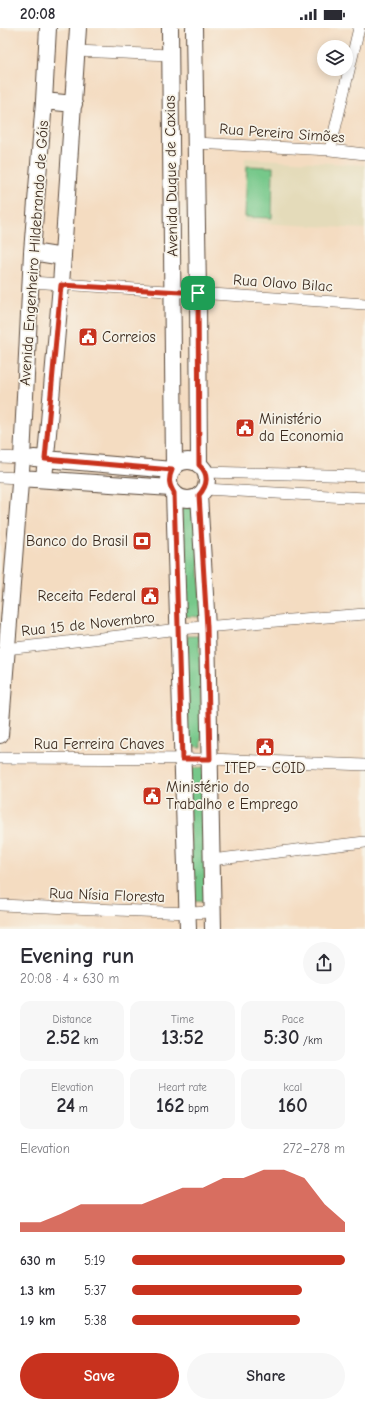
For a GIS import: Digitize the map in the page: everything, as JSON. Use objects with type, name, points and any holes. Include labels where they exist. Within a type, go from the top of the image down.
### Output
[{"type":"main road","name":"Avenida Engenheiro Hildebrando de Góis","points":[[0,735],[22,458],[32,252],[44,101],[48,28]]},
{"type":"main road","name":"Avenida Engenheiro Hildebrando de Góis","points":[[44,479],[61,285],[78,28]]},
{"type":"main road","name":"Avenida Duque de Caxias","points":[[170,28],[173,469]]},
{"type":"main road","name":"Avenida Duque de Caxias","points":[[194,28],[198,372],[202,469]]},
{"type":"main road","points":[[44,101],[74,104]]},
{"type":"main road","points":[[32,252],[63,258]]},
{"type":"main road","points":[[173,371],[198,372]]},
{"type":"main road","points":[[22,458],[173,469]]},
{"type":"main road","points":[[20,478],[172,490],[177,496],[186,499],[195,498],[202,492],[207,484],[202,469],[190,462],[186,462],[177,465],[173,469],[169,479],[172,490],[179,629],[188,929]]},
{"type":"main road","points":[[202,492],[207,627],[213,929]]},
{"type":"street","points":[[330,150],[359,28]]},
{"type":"street","points":[[76,51],[170,55]]},
{"type":"street","name":"Rua Pereira Simões","points":[[196,143],[330,150],[365,154]]},
{"type":"street","name":"Rua Olavo Bilac","points":[[31,282],[365,304]]},
{"type":"street","points":[[0,457],[22,458]]},
{"type":"street","points":[[202,469],[365,476]]},
{"type":"street","points":[[0,477],[20,478]]},
{"type":"street","points":[[202,492],[365,498]]},
{"type":"street","name":"Rua 15 de Novembro","points":[[6,649],[179,629],[365,614]]},
{"type":"street","name":"Rua Ferreira Chaves","points":[[0,758],[210,759],[365,765]]},
{"type":"street","points":[[211,860],[365,842]]},
{"type":"street","name":"Rua Nísia Floresta","points":[[0,905],[188,913],[212,912]]},
{"type":"shaded area","points":[[245,158],[365,165],[365,229],[244,222]]},
{"type":"green space","points":[[247,166],[273,167],[272,218],[245,217]]},
{"type":"green space","points":[[181,505],[197,505],[201,617],[183,616]]},
{"type":"green space","points":[[187,636],[199,636],[202,747],[187,746]]},
{"type":"green space","points":[[188,768],[203,768],[205,902],[192,901]]},
{"type":"place","name":"Correios","points":[[88,337]]},
{"type":"place","name":"Ministério da Economia","points":[[245,428]]},
{"type":"place","name":"Banco do Brasil","points":[[142,541]]},
{"type":"place","name":"Receita Federal","points":[[150,596]]},
{"type":"place","name":"ITEP - COID","points":[[265,747]]},
{"type":"place","name":"Ministério do Trabalho e Emprego","points":[[152,796]]},
{"type":"route","points":[[61,285],[198,293],[199,465],[205,472],[207,478],[205,489],[199,495],[207,627],[210,759],[182,759],[174,493],[169,484],[172,470],[45,459],[61,285]]}]
